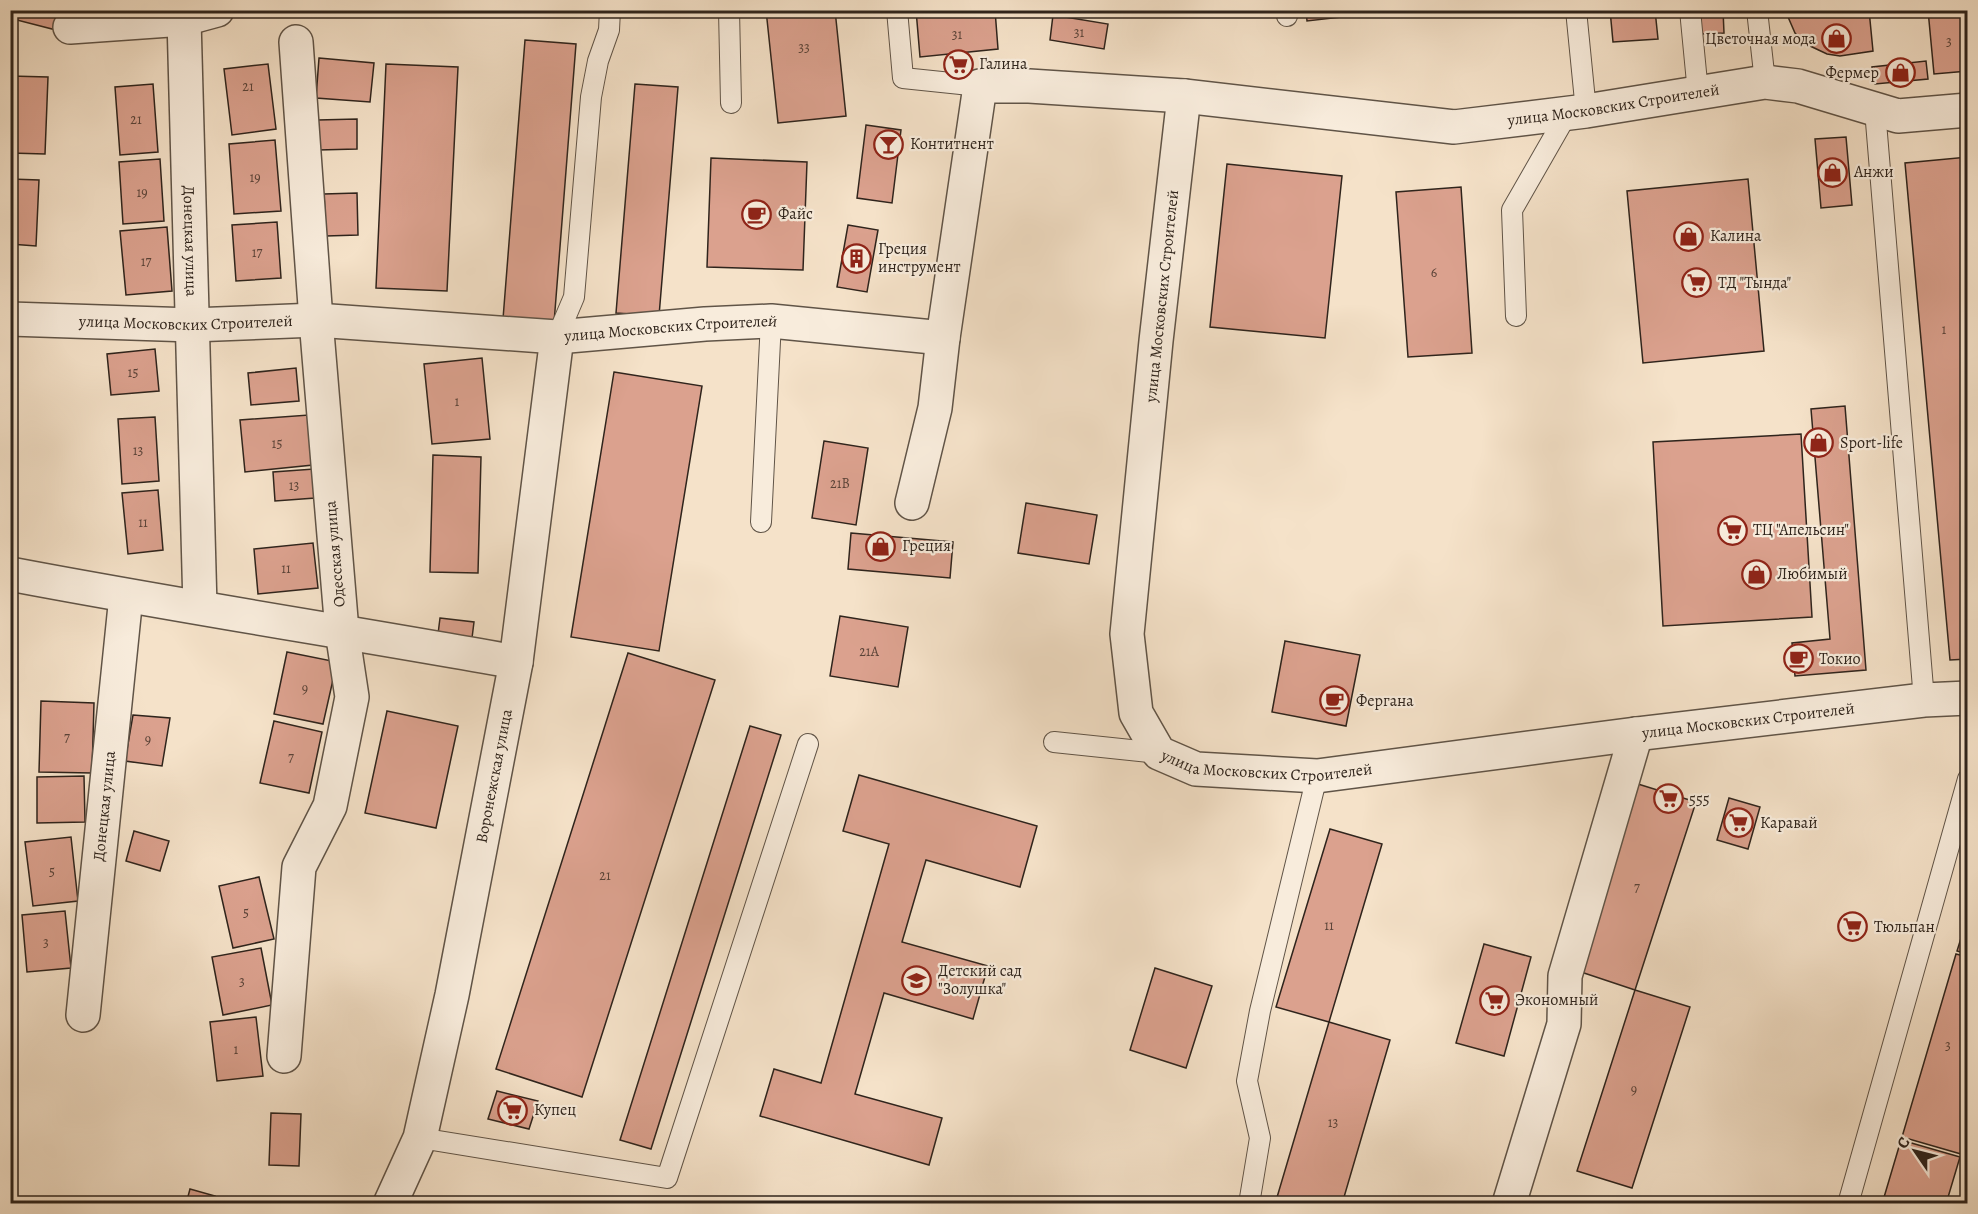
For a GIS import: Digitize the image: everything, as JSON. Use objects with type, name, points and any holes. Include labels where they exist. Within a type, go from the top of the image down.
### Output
[{"type":"street","points":[[70,27],[184,19],[217,10]]},
{"type":"street","name":"Донецкая улица","points":[[184,19],[200,608]]},
{"type":"street","name":"Одесская улица","points":[[284,1056],[299,867],[330,806],[352,697],[342,631],[296,42]]},
{"type":"street","name":"улица Московских Строителей","points":[[980,86],[1029,86],[1184,96],[1454,127],[1577,112],[1765,82],[1798,86],[1898,116],[1968,110]]},
{"type":"street","points":[[912,503],[935,408],[980,86]]},
{"type":"street","name":"улица Московских Строителей","points":[[1184,96],[1156,341],[1127,634],[1136,712],[1158,753],[1196,768],[1317,776],[1636,734],[1924,700],[1968,698]]},
{"type":"street","name":"улица Московских Строителей","points":[[10,319],[192,325],[316,320],[557,338],[705,324],[771,321],[943,338]]},
{"type":"street","name":"Воронежская улица","points":[[390,1203],[420,1138],[452,995],[516,662],[557,338]]},
{"type":"street","points":[[12,580],[342,631],[516,662]]},
{"type":"street","name":"Донецкая улица","points":[[83,1015],[126,596]]},
{"type":"street","points":[[1509,1203],[1564,1024],[1565,976],[1636,734]]},
{"type":"lane","points":[[557,338],[574,297],[591,97],[598,61],[609,30],[610,10]]},
{"type":"lane","points":[[729,10],[731,103]]},
{"type":"lane","points":[[897,10],[903,78],[980,86]]},
{"type":"lane","points":[[1516,316],[1512,210],[1577,112],[1576,10]]},
{"type":"lane","points":[[1690,10],[1698,93]]},
{"type":"lane","points":[[1757,10],[1765,82]]},
{"type":"lane","points":[[1875,110],[1924,700]]},
{"type":"lane","points":[[761,522],[771,321]]},
{"type":"lane","points":[[1054,742],[1158,753]]},
{"type":"lane","points":[[420,1138],[667,1178],[808,744]]},
{"type":"lane","points":[[1249,1203],[1260,1138],[1247,1081],[1260,1011],[1317,776]]},
{"type":"lane","points":[[1848,1203],[1968,779]]},
{"type":"building","points":[[15,10],[61,10],[56,30],[13,19]]},
{"type":"building","points":[[766,10],[835,10],[846,116],[778,123]]},
{"type":"building","points":[[916,10],[995,10],[998,49],[920,57]]},
{"type":"building","points":[[1306,10],[1385,10],[1386,12],[1307,21]]},
{"type":"building","points":[[1610,10],[1655,10],[1658,39],[1613,42]]},
{"type":"building","points":[[1700,10],[1723,10],[1724,33],[1701,34]]},
{"type":"building","name":"Цветочная мода","points":[[1785,10],[1869,10],[1873,51],[1840,56],[1827,54],[1808,45],[1795,33]]},
{"type":"building","points":[[1928,10],[1968,10],[1968,71],[1934,74]]},
{"type":"building","points":[[1053,15],[1108,24],[1104,49],[1050,40]]},
{"type":"building","points":[[525,40],[576,44],[554,323],[503,319]]},
{"type":"building","points":[[319,58],[374,63],[370,102],[316,98]]},
{"type":"building","name":"Фермер","points":[[1926,61],[1928,79],[1875,84],[1872,67]]},
{"type":"building","points":[[268,64],[276,129],[232,135],[224,69]]},
{"type":"building","points":[[386,64],[458,67],[447,291],[376,288]]},
{"type":"building","points":[[10,76],[48,77],[45,154],[10,153]]},
{"type":"building","points":[[153,84],[158,152],[120,155],[115,87]]},
{"type":"building","points":[[635,84],[678,87],[659,316],[616,313]]},
{"type":"building","points":[[357,119],[357,149],[318,150],[318,120]]},
{"type":"building","points":[[866,125],[901,130],[892,203],[857,198]]},
{"type":"building","name":"Анжи","points":[[1846,137],[1852,205],[1821,208],[1815,139]]},
{"type":"building","points":[[275,140],[281,211],[234,214],[229,144]]},
{"type":"building","points":[[1968,157],[1968,659],[1950,660],[1905,163]]},
{"type":"building","name":"Файс","points":[[711,158],[807,162],[803,270],[707,267]]},
{"type":"building","points":[[160,159],[164,221],[123,224],[119,162]]},
{"type":"building","points":[[1227,164],[1342,176],[1325,338],[1210,327]]},
{"type":"building","points":[[10,179],[39,180],[36,246],[10,244]]},
{"type":"building","name":"ТД \"Тында\"","points":[[1748,179],[1764,351],[1643,363],[1627,191]]},
{"type":"building","points":[[1461,187],[1472,353],[1408,357],[1396,192]]},
{"type":"building","points":[[357,193],[358,235],[326,236],[324,194]]},
{"type":"building","points":[[277,222],[281,278],[236,281],[232,225]]},
{"type":"building","name":"Греция инструмент","points":[[848,225],[878,230],[867,292],[837,287]]},
{"type":"building","points":[[167,227],[172,291],[126,295],[120,231]]},
{"type":"building","points":[[155,349],[159,391],[111,395],[107,354]]},
{"type":"building","points":[[482,358],[490,439],[432,444],[424,364]]},
{"type":"building","points":[[296,368],[299,401],[251,405],[248,373]]},
{"type":"building","points":[[614,372],[702,386],[659,651],[571,637]]},
{"type":"building","points":[[1845,406],[1866,670],[1795,676],[1792,643],[1830,639],[1811,409]]},
{"type":"building","points":[[309,415],[313,465],[245,472],[240,420]]},
{"type":"building","points":[[155,417],[159,481],[122,484],[118,419]]},
{"type":"building","name":"ТЦ \"Апельсин\"","points":[[1801,434],[1812,617],[1663,626],[1653,442]]},
{"type":"building","points":[[824,441],[868,448],[856,525],[812,518]]},
{"type":"building","points":[[433,455],[481,457],[478,573],[430,572]]},
{"type":"building","points":[[314,469],[315,498],[275,501],[273,472]]},
{"type":"building","points":[[158,490],[163,550],[128,554],[122,493]]},
{"type":"building","points":[[1026,503],[1097,515],[1089,564],[1018,553]]},
{"type":"building","points":[[851,533],[953,542],[950,578],[848,569]]},
{"type":"building","points":[[313,543],[318,588],[258,594],[254,549]]},
{"type":"building","points":[[840,616],[908,627],[898,687],[830,676]]},
{"type":"building","points":[[440,618],[474,622],[471,646],[437,642]]},
{"type":"building","points":[[1285,641],[1360,655],[1346,726],[1272,712]]},
{"type":"building","points":[[287,652],[337,662],[323,724],[274,714]]},
{"type":"building","points":[[628,653],[715,680],[582,1097],[496,1069]]},
{"type":"building","points":[[41,701],[94,703],[92,773],[39,772]]},
{"type":"building","points":[[387,711],[458,726],[436,828],[365,813]]},
{"type":"building","points":[[133,715],[170,718],[162,766],[125,761]]},
{"type":"building","points":[[274,721],[322,732],[309,793],[260,783]]},
{"type":"building","points":[[750,726],[781,735],[651,1149],[620,1140]]},
{"type":"building","name":"Детский сад \"Золушка\"","points":[[859,775],[1037,826],[1020,887],[926,860],[902,942],[988,966],[973,1019],[884,993],[855,1094],[942,1118],[929,1165],[760,1116],[774,1069],[821,1083],[889,844],[843,831]]},
{"type":"building","points":[[84,776],[85,822],[37,823],[37,777]]},
{"type":"building","points":[[1638,784],[1696,802],[1635,990],[1578,971]]},
{"type":"building","name":"Каравай","points":[[1729,798],[1760,807],[1748,849],[1717,840]]},
{"type":"building","points":[[1330,829],[1382,844],[1329,1022],[1276,1007]]},
{"type":"building","points":[[134,831],[169,841],[160,871],[126,861]]},
{"type":"building","points":[[71,837],[78,901],[33,906],[25,842]]},
{"type":"building","points":[[259,877],[274,939],[233,948],[219,886]]},
{"type":"building","points":[[65,911],[71,968],[27,972],[22,915]]},
{"type":"building","points":[[1968,916],[1968,954],[1957,951]]},
{"type":"building","name":"Экономный","points":[[1484,944],[1531,957],[1504,1056],[1456,1043]]},
{"type":"building","points":[[261,948],[272,1005],[223,1015],[212,957]]},
{"type":"building","points":[[1956,954],[1968,957],[1968,1130],[1961,1154],[1902,1137]]},
{"type":"building","points":[[1155,968],[1212,986],[1186,1068],[1130,1050]]},
{"type":"building","points":[[1635,990],[1690,1007],[1632,1188],[1577,1171]]},
{"type":"building","points":[[256,1017],[263,1076],[217,1081],[210,1022]]},
{"type":"building","points":[[1329,1022],[1390,1040],[1342,1204],[1275,1204]]},
{"type":"building","name":"Купец","points":[[497,1091],[538,1101],[529,1129],[488,1119]]},
{"type":"building","points":[[271,1113],[301,1114],[299,1166],[269,1165]]},
{"type":"building","points":[[1901,1140],[1960,1157],[1946,1204],[1882,1204]]},
{"type":"building","points":[[190,1189],[215,1196],[213,1204],[186,1204]]},
{"type":"place","name":"Цветочная мода","points":[[1837,39]]},
{"type":"place","name":"Галина","points":[[958,64]]},
{"type":"place","name":"Фермер","points":[[1900,73]]},
{"type":"place","name":"Контитнент","points":[[889,144]]},
{"type":"place","name":"Анжи","points":[[1833,172]]},
{"type":"place","name":"Файс","points":[[757,214]]},
{"type":"place","name":"Калина","points":[[1689,236]]},
{"type":"place","name":"Греция инструмент","points":[[857,258]]},
{"type":"place","name":"ТД \"Тында\"","points":[[1697,283]]},
{"type":"place","name":"Sport-life","points":[[1819,443]]},
{"type":"place","name":"ТЦ \"Апельсин\"","points":[[1732,530]]},
{"type":"place","name":"Греция","points":[[881,546]]},
{"type":"place","name":"Любимый","points":[[1756,574]]},
{"type":"place","name":"Токио","points":[[1798,659]]},
{"type":"place","name":"Фергана","points":[[1335,701]]},
{"type":"place","name":"555","points":[[1668,799]]},
{"type":"place","name":"Каравай","points":[[1739,823]]},
{"type":"place","name":"Тюльпан","points":[[1853,927]]},
{"type":"place","name":"Детский сад \"Золушка\"","points":[[917,980]]},
{"type":"place","name":"Экономный","points":[[1494,1000]]},
{"type":"place","name":"Купец","points":[[513,1110]]}]
